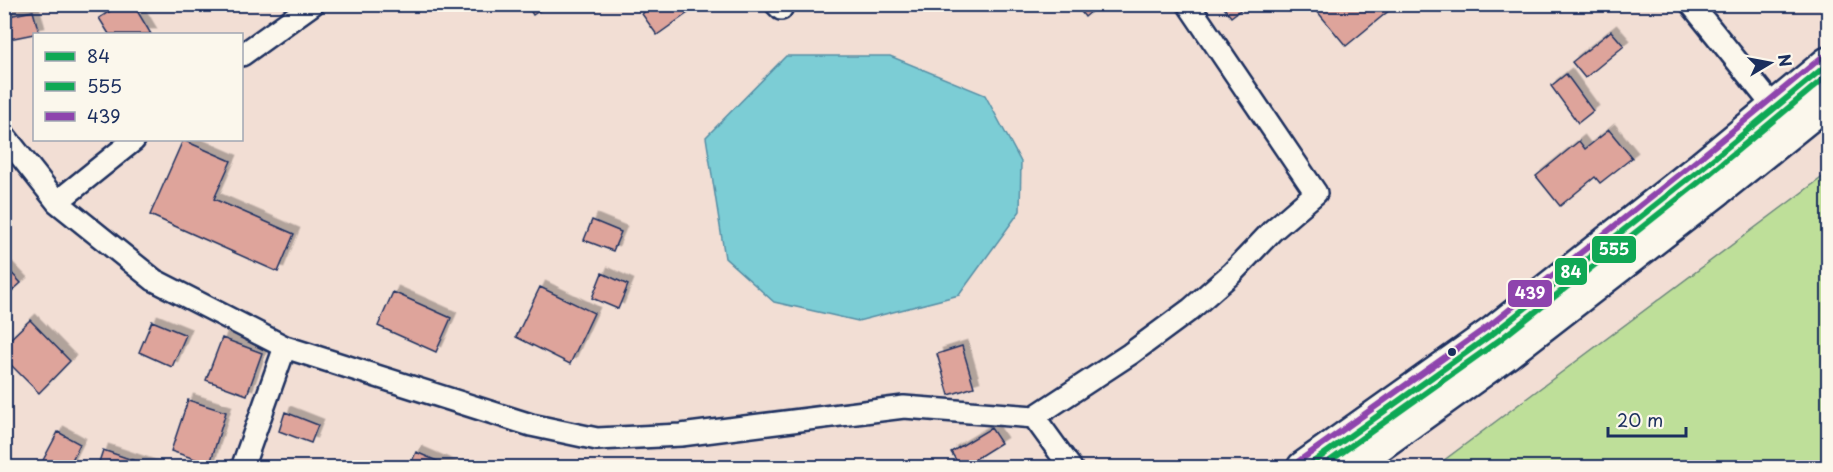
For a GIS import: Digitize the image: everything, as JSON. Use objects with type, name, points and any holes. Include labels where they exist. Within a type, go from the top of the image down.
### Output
[{"type":"main road","points":[[1346,468],[1507,352],[1784,119],[1828,64]]},
{"type":"main road","points":[[1304,468],[1495,332],[1784,119],[1828,100]]},
{"type":"street","points":[[243,54],[313,4]]},
{"type":"street","points":[[4,135],[57,202],[154,280],[285,347],[531,425],[597,439],[681,435],[904,407],[1034,417],[1130,354],[1191,309],[1232,273],[1272,231],[1316,194],[1188,4]]},
{"type":"street","points":[[1690,4],[1784,119]]},
{"type":"street","points":[[57,202],[133,141]]},
{"type":"street","points":[[242,468],[285,347]]},
{"type":"street","points":[[1034,417],[1071,468]]},
{"type":"green space","points":[[1828,173],[1828,467],[1435,467]]},
{"type":"water","points":[[786,56],[890,56],[985,95],[1021,162],[1020,211],[959,295],[858,321],[774,302],[725,258],[706,137]]},
{"type":"building","points":[[121,4],[133,4],[150,33],[108,33],[99,18]]},
{"type":"building","points":[[526,4],[549,4],[533,15]]},
{"type":"building","points":[[654,4],[688,4],[692,10],[657,35],[642,14]]},
{"type":"building","points":[[1075,4],[1100,4],[1085,17]]},
{"type":"building","points":[[1221,4],[1248,4],[1231,17]]},
{"type":"building","points":[[1311,4],[1397,4],[1346,46]]},
{"type":"building","points":[[33,11],[39,33],[4,40],[4,17]]},
{"type":"building","points":[[1611,31],[1624,46],[1585,78],[1572,62]]},
{"type":"building","points":[[1566,74],[1593,111],[1578,123],[1551,86]]},
{"type":"building","points":[[1609,130],[1632,158],[1600,183],[1595,177],[1560,206],[1536,176],[1579,141],[1585,149]]},
{"type":"building","points":[[183,141],[185,141],[231,161],[214,199],[294,234],[278,272],[150,215]]},
{"type":"building","points":[[592,220],[621,232],[613,251],[584,240]]},
{"type":"building","points":[[4,265],[21,283],[4,298]]},
{"type":"building","points":[[602,273],[628,285],[618,309],[592,298]]},
{"type":"building","points":[[540,287],[594,313],[570,364],[516,337]]},
{"type":"building","points":[[393,292],[451,318],[436,352],[378,326]]},
{"type":"building","points":[[30,320],[70,361],[39,393],[4,358],[4,345]]},
{"type":"building","points":[[152,321],[186,335],[172,367],[139,352]]},
{"type":"building","points":[[222,338],[262,353],[247,395],[206,380]]},
{"type":"building","points":[[962,346],[974,387],[949,395],[937,354]]},
{"type":"building","points":[[188,400],[226,412],[210,464],[171,451]]},
{"type":"building","points":[[285,412],[318,425],[311,443],[279,431]]},
{"type":"building","points":[[991,428],[1001,443],[961,468],[951,452]]},
{"type":"building","points":[[58,432],[80,444],[68,468],[47,468],[41,464]]},
{"type":"building","points":[[103,450],[156,468],[97,468]]},
{"type":"building","points":[[416,452],[453,468],[409,468]]},
{"type":"transit line","name":"439","points":[[1299,461],[1490,325],[1822,57]]},
{"type":"transit line","name":"84","points":[[1305,468],[1495,332],[1702,168],[1828,64]]},
{"type":"transit line","name":"555","points":[[1320,468],[1501,339],[1708,175],[1828,75]]}]
